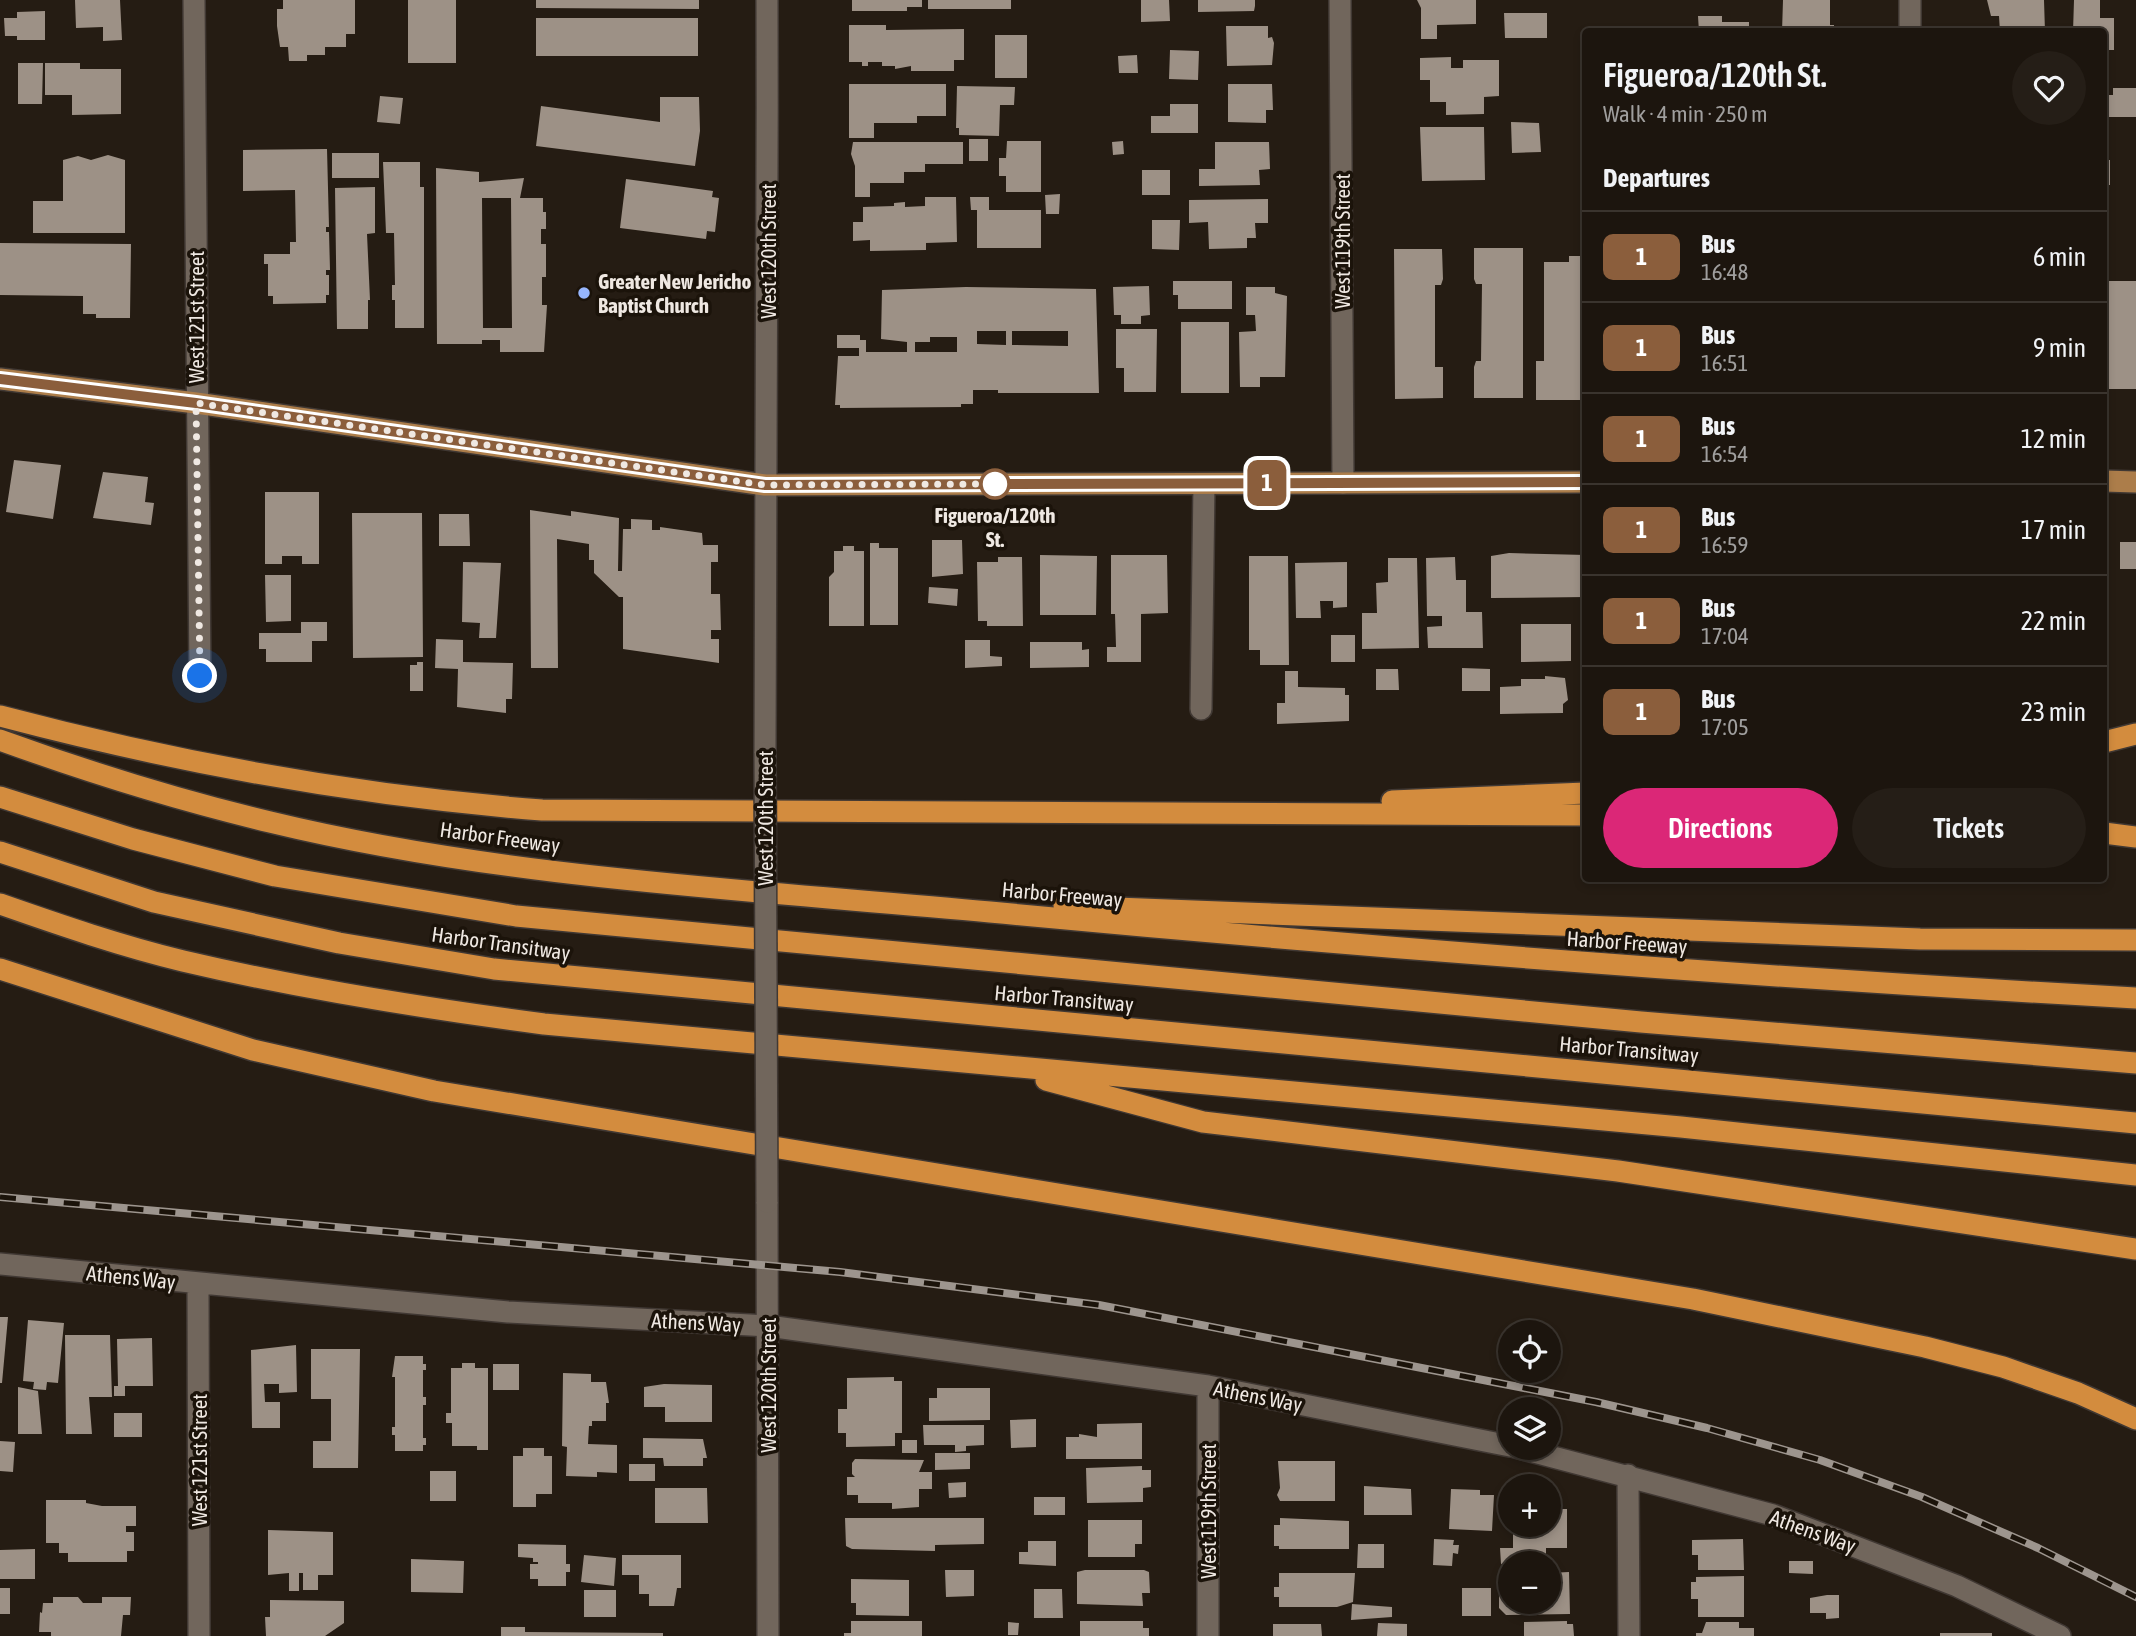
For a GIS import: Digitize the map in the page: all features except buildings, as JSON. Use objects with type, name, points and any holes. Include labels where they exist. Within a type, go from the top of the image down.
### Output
[{"type":"highway","points":[[0,716],[114,745],[211,765],[440,802],[611,813],[1582,816]]},
{"type":"highway","points":[[2107,741],[2136,734]]},
{"type":"highway","name":"Harbor Freeway","points":[[0,740],[152,792],[273,823],[389,846],[666,883],[1389,949],[2136,998]]},
{"type":"highway","points":[[1108,813],[1582,793]]},
{"type":"highway","name":"Harbor Transitway","points":[[0,797],[133,839],[275,876],[516,916],[1614,1019],[2136,1063]]},
{"type":"highway","points":[[2107,833],[2136,837]]},
{"type":"highway","name":"Harbor Transitway","points":[[0,852],[155,902],[339,943],[494,970],[2136,1123]]},
{"type":"highway","points":[[844,898],[1920,939],[2136,940]]},
{"type":"highway","points":[[0,904],[180,960],[408,1006],[544,1024],[1643,1123],[2136,1175]]},
{"type":"highway","points":[[0,969],[253,1050],[434,1091],[1693,1299],[1925,1347],[2003,1367],[2078,1393],[2136,1419]]},
{"type":"highway","points":[[983,1065],[1203,1122],[1618,1171],[2136,1249]]},
{"type":"highway","points":[[2021,1233],[2136,1259]]},
{"type":"main road","points":[[0,379],[196,403],[765,485],[1582,482]]},
{"type":"main road","points":[[2107,481],[2136,482]]},
{"type":"street","name":"West 121st Street","points":[[194,0],[200,676]]},
{"type":"street","name":"West 120th Street","points":[[767,0],[769,405],[765,485],[765,753],[768,1636]]},
{"type":"street","name":"West 119th Street","points":[[1340,0],[1343,483]]},
{"type":"street","points":[[1910,0],[1910,28]]},
{"type":"street","points":[[1201,709],[1204,484]]},
{"type":"street","name":"Athens Way","points":[[0,1264],[508,1312],[768,1326],[1208,1386],[1498,1444]]},
{"type":"street","name":"West 121st Street","points":[[198,1284],[199,1636]]},
{"type":"street","name":"West 119th Street","points":[[1208,1386],[1208,1636]]},
{"type":"street","name":"Athens Way","points":[[1561,1459],[1773,1515],[1957,1586],[2060,1636]]},
{"type":"street","points":[[1628,1475],[1629,1636]]},
{"type":"railway","points":[[0,1197],[840,1272],[1099,1305],[1596,1402],[1707,1428],[1820,1460],[1922,1497],[2038,1548],[2136,1597]]},
{"type":"bus line","name":"1","points":[[0,379],[196,403],[765,485],[1582,482]]},
{"type":"place","name":"Greater New Jericho Baptist Church","points":[[584,293]]},
{"type":"place","name":"Figueroa/120th St.","points":[[995,484]]},
{"type":"route","points":[[200,676],[196,403],[765,485],[995,484]]}]
